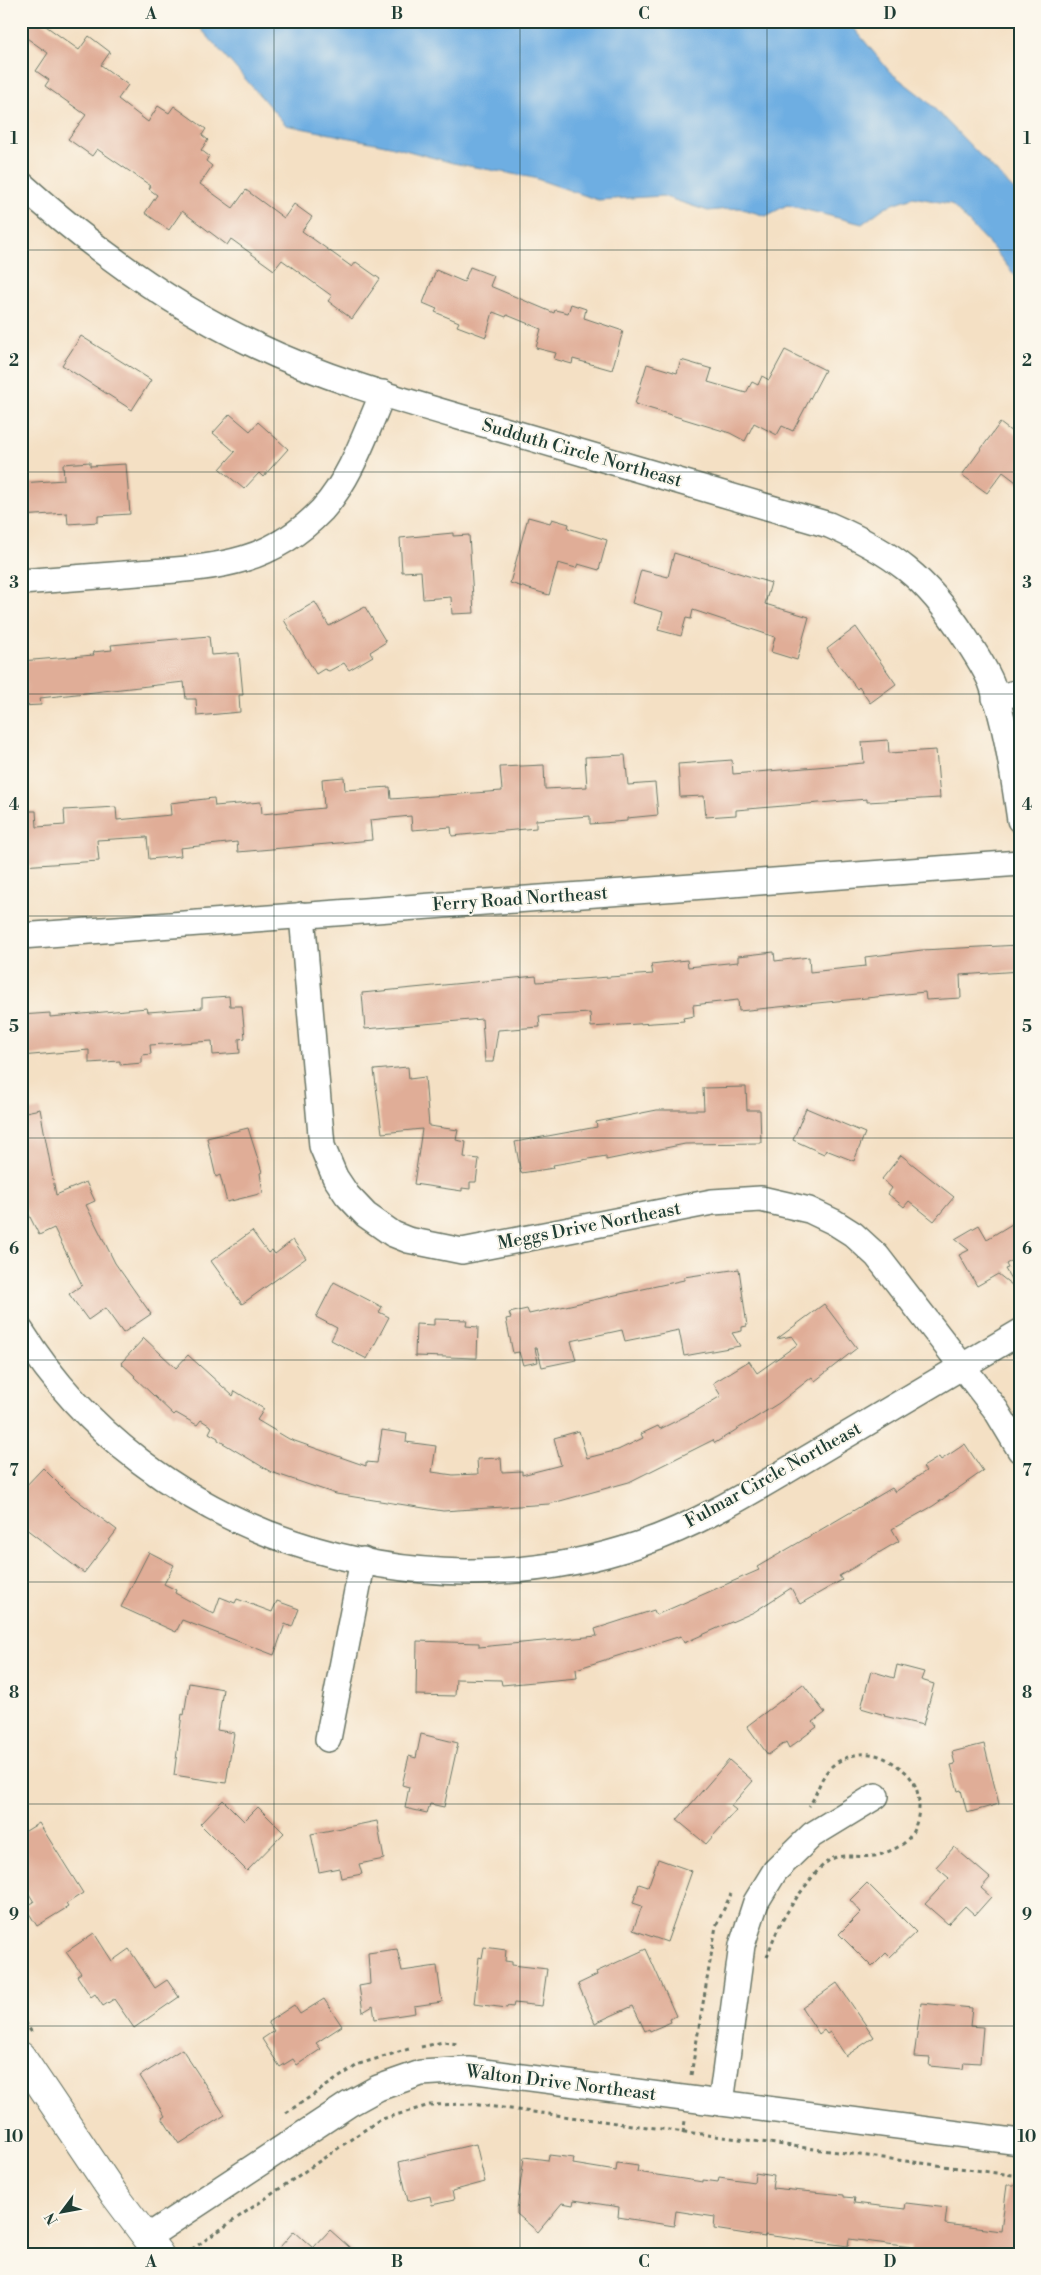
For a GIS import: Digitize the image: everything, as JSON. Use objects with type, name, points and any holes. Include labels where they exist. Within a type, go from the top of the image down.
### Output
[{"type":"street","name":"Sudduth Circle Northeast","points":[[21,184],[68,226],[126,270],[181,306],[254,345],[310,370],[829,525],[865,541],[893,558],[927,586],[946,606],[981,662],[995,698],[1010,758],[1020,820]]},
{"type":"street","points":[[21,582],[216,567],[253,556],[278,545],[297,532],[322,509],[338,488],[384,393]]},
{"type":"street","points":[[995,698],[1020,692]]},
{"type":"street","name":"Ferry Road Northeast","points":[[21,936],[1020,862]]},
{"type":"street","name":"Meggs Drive Northeast","points":[[302,915],[322,1146],[335,1176],[347,1196],[366,1215],[393,1234],[408,1240],[462,1251],[712,1202],[761,1199],[783,1202],[810,1210],[853,1234],[877,1256],[996,1410],[1020,1450]]},
{"type":"street","name":"Fulmar Circle Northeast","points":[[21,1331],[55,1380],[93,1420],[134,1456],[188,1495],[247,1526],[312,1550],[418,1571],[484,1572],[533,1569],[598,1556],[641,1544],[697,1521],[750,1492],[1020,1332]]},
{"type":"street","points":[[328,1738],[363,1560]]},
{"type":"street","points":[[721,2103],[742,1945],[756,1902],[775,1871],[812,1835],[876,1796]]},
{"type":"street","points":[[21,2056],[114,2194],[152,2246]]},
{"type":"street","name":"Walton Drive Northeast","points":[[152,2246],[349,2104],[378,2088],[421,2073],[469,2070],[1020,2142]]},
{"type":"path","points":[[766,1960],[774,1934],[786,1911],[819,1869],[836,1856],[865,1857],[880,1855],[907,1841],[918,1815],[918,1797],[913,1779],[904,1771],[887,1759],[869,1754],[840,1760],[824,1774],[811,1805],[804,1811]]},
{"type":"path","points":[[683,2133],[687,2098],[716,1926],[731,1893]]},
{"type":"path","points":[[184,2254],[379,2120],[430,2105],[472,2104],[1020,2176]]},
{"type":"water","points":[[194,21],[848,21],[890,72],[926,100],[1020,196],[1020,282],[993,248],[951,204],[913,197],[885,207],[862,224],[787,205],[766,216],[739,208],[708,211],[662,196],[598,200],[534,178],[453,163],[390,146],[286,125]]},
{"type":"building","points":[[21,21],[39,21],[79,50],[89,36],[110,52],[101,65],[128,85],[118,99],[148,122],[158,106],[169,113],[174,106],[206,129],[202,135],[208,140],[201,150],[209,156],[206,161],[212,166],[200,184],[233,208],[246,190],[284,218],[294,204],[312,217],[302,231],[352,267],[356,262],[380,279],[352,319],[328,301],[332,296],[282,260],[274,270],[231,239],[227,245],[182,211],[169,230],[145,213],[157,195],[149,189],[151,186],[97,149],[92,156],[68,139],[86,115],[45,86],[49,80],[36,71],[48,53],[21,34]]},
{"type":"building","points":[[470,267],[494,276],[490,286],[554,313],[555,310],[568,313],[571,304],[586,309],[584,318],[623,331],[612,370],[573,359],[572,364],[554,359],[556,353],[536,348],[541,329],[507,315],[506,317],[493,312],[486,337],[457,326],[459,322],[435,312],[437,309],[423,303],[436,270],[464,282]]},
{"type":"building","points":[[81,336],[151,380],[132,410],[62,365]]},
{"type":"building","points":[[785,350],[825,370],[793,431],[782,426],[777,435],[754,423],[745,441],[730,433],[635,404],[647,364],[677,373],[681,360],[712,369],[708,382],[746,393],[752,382],[758,385],[762,376],[769,380]]},
{"type":"building","points":[[230,414],[250,431],[258,422],[288,449],[263,477],[259,473],[244,489],[220,469],[235,452],[213,433]]},
{"type":"building","points":[[1000,423],[1020,438],[1020,485],[1003,472],[987,493],[962,475]]},
{"type":"building","points":[[90,462],[90,466],[126,464],[130,514],[98,516],[98,522],[68,524],[67,513],[21,516],[21,483],[64,480],[63,464]]},
{"type":"building","points":[[528,517],[550,523],[552,519],[569,524],[568,528],[607,540],[599,570],[578,564],[576,568],[558,563],[549,595],[510,583]]},
{"type":"building","points":[[453,533],[453,536],[469,535],[474,613],[452,614],[451,597],[423,599],[421,571],[402,572],[400,538]]},
{"type":"building","points":[[674,553],[771,583],[765,604],[809,617],[797,660],[771,652],[775,637],[693,610],[691,619],[686,618],[681,636],[658,630],[663,612],[632,603],[641,570],[668,577]]},
{"type":"building","points":[[315,602],[329,626],[365,607],[386,642],[370,652],[373,656],[349,670],[344,663],[329,671],[324,669],[316,674],[284,620]]},
{"type":"building","points":[[856,627],[896,684],[870,703],[827,649]]},
{"type":"building","points":[[209,636],[211,655],[239,653],[243,695],[239,695],[240,712],[197,716],[196,699],[186,699],[184,682],[40,698],[41,705],[21,706],[21,661],[94,655],[93,652],[112,650],[111,645]]},
{"type":"building","points":[[888,740],[889,753],[936,750],[940,798],[867,802],[867,799],[736,810],[736,815],[706,817],[704,796],[680,797],[678,764],[732,760],[733,774],[864,763],[862,742]]},
{"type":"building","points":[[625,755],[628,785],[655,783],[658,815],[627,818],[627,821],[590,824],[590,816],[536,820],[536,828],[452,836],[451,827],[412,830],[411,816],[370,820],[372,840],[238,852],[237,842],[180,848],[181,856],[149,859],[147,837],[97,840],[99,861],[21,866],[21,811],[36,811],[37,827],[65,825],[64,810],[116,807],[117,820],[171,815],[170,803],[214,798],[215,806],[261,802],[262,814],[324,808],[322,779],[344,777],[345,790],[390,787],[391,799],[502,791],[500,767],[544,765],[545,789],[587,787],[585,757]]},
{"type":"building","points":[[1020,945],[1020,971],[960,975],[961,998],[926,1000],[925,992],[739,1011],[738,1000],[693,1005],[694,1016],[683,1018],[684,1021],[591,1027],[590,1013],[539,1016],[540,1027],[498,1030],[493,1062],[485,1062],[482,1019],[365,1029],[362,993],[536,976],[537,982],[653,974],[651,964],[687,960],[688,967],[738,962],[738,956],[774,952],[775,961],[809,957],[810,972],[866,966],[865,957],[922,950]]},
{"type":"building","points":[[229,996],[230,1006],[242,1006],[245,1038],[239,1039],[240,1053],[213,1055],[212,1041],[150,1045],[151,1054],[142,1055],[142,1063],[120,1065],[120,1061],[89,1063],[89,1050],[21,1056],[21,1015],[50,1013],[50,1017],[147,1008],[148,1012],[202,1008],[202,998]]},
{"type":"building","points":[[408,1067],[409,1079],[425,1077],[429,1126],[458,1130],[456,1140],[466,1142],[464,1157],[479,1159],[476,1182],[470,1182],[470,1189],[462,1188],[462,1191],[414,1184],[422,1129],[382,1133],[374,1070]]},
{"type":"building","points":[[746,1087],[747,1110],[760,1110],[761,1143],[685,1144],[606,1160],[606,1156],[553,1165],[554,1168],[521,1173],[515,1142],[597,1127],[596,1122],[657,1110],[704,1110],[703,1088]]},
{"type":"building","points":[[806,1108],[865,1133],[854,1161],[826,1150],[824,1154],[793,1140]]},
{"type":"building","points":[[40,1109],[56,1195],[86,1182],[95,1201],[86,1205],[115,1263],[151,1314],[123,1333],[105,1308],[88,1320],[69,1294],[82,1285],[54,1228],[39,1235],[21,1199],[21,1113]]},
{"type":"building","points":[[248,1128],[262,1172],[260,1173],[263,1193],[227,1202],[220,1175],[216,1177],[207,1138]]},
{"type":"building","points":[[901,1155],[954,1197],[934,1221],[909,1201],[904,1207],[888,1194],[892,1188],[882,1179]]},
{"type":"building","points":[[1012,1224],[1020,1237],[1020,1256],[1006,1264],[1008,1268],[1005,1269],[1014,1284],[1012,1285],[998,1274],[977,1286],[959,1255],[969,1250],[955,1239],[979,1225],[987,1239]]},
{"type":"building","points":[[252,1231],[268,1253],[272,1250],[275,1254],[293,1240],[306,1258],[242,1304],[211,1261]]},
{"type":"building","points":[[739,1269],[747,1326],[742,1327],[742,1331],[732,1333],[740,1346],[684,1356],[679,1330],[625,1341],[622,1330],[571,1341],[576,1360],[542,1367],[537,1348],[535,1348],[538,1362],[523,1365],[519,1352],[513,1353],[506,1319],[511,1318],[509,1313],[527,1309],[529,1314],[684,1280],[684,1277]]},
{"type":"building","points":[[334,1282],[382,1307],[379,1312],[389,1317],[367,1359],[331,1340],[337,1328],[316,1317]]},
{"type":"building","points":[[824,1304],[857,1348],[815,1381],[812,1377],[779,1403],[715,1443],[713,1440],[629,1482],[549,1504],[443,1511],[336,1494],[271,1472],[218,1440],[218,1438],[209,1433],[212,1427],[201,1420],[197,1425],[176,1413],[174,1415],[121,1363],[144,1338],[176,1368],[188,1355],[233,1396],[235,1391],[264,1409],[257,1420],[289,1439],[366,1466],[366,1462],[377,1463],[382,1430],[407,1434],[406,1442],[436,1446],[432,1472],[453,1475],[478,1474],[477,1459],[501,1458],[502,1472],[522,1471],[522,1475],[561,1465],[554,1438],[579,1431],[587,1458],[618,1450],[643,1438],[641,1434],[658,1426],[660,1429],[696,1411],[721,1396],[713,1383],[749,1361],[757,1373],[798,1344],[792,1336],[777,1339]]},
{"type":"building","points":[[434,1319],[467,1320],[466,1326],[478,1327],[477,1358],[415,1356],[416,1324],[434,1325]]},
{"type":"building","points":[[965,1444],[983,1471],[933,1506],[892,1529],[899,1541],[839,1576],[842,1580],[800,1604],[791,1588],[754,1612],[684,1643],[681,1636],[576,1669],[577,1678],[502,1685],[501,1680],[456,1679],[455,1696],[416,1695],[417,1641],[479,1643],[479,1647],[597,1636],[595,1629],[654,1610],[656,1615],[759,1570],[757,1567],[892,1488],[895,1492],[926,1471],[923,1467],[939,1457],[941,1460]]},
{"type":"building","points":[[43,1468],[69,1494],[117,1530],[84,1573],[21,1525],[21,1491]]},
{"type":"building","points":[[149,1552],[174,1565],[164,1584],[176,1590],[175,1593],[214,1614],[220,1597],[235,1603],[237,1599],[272,1612],[277,1601],[299,1609],[292,1627],[285,1624],[274,1655],[182,1620],[176,1632],[121,1607]]},
{"type":"building","points":[[897,1665],[924,1672],[921,1680],[934,1684],[923,1725],[884,1716],[861,1708],[871,1671],[894,1678]]},
{"type":"building","points":[[189,1683],[223,1689],[217,1730],[234,1733],[226,1783],[174,1775],[182,1714],[184,1715]]},
{"type":"building","points":[[803,1684],[825,1713],[813,1722],[817,1727],[789,1748],[786,1742],[768,1755],[747,1726]]},
{"type":"building","points":[[421,1734],[458,1743],[444,1807],[430,1804],[427,1813],[405,1808],[409,1787],[402,1785],[409,1756],[416,1758]]},
{"type":"building","points":[[984,1744],[999,1804],[967,1813],[961,1790],[958,1791],[951,1765],[955,1764],[952,1752]]},
{"type":"building","points":[[729,1760],[753,1781],[731,1806],[736,1810],[706,1844],[677,1820]]},
{"type":"building","points":[[223,1800],[244,1821],[258,1807],[284,1833],[247,1871],[200,1824]]},
{"type":"building","points":[[377,1821],[384,1859],[359,1864],[362,1874],[341,1878],[339,1868],[319,1872],[311,1834]]},
{"type":"building","points":[[39,1823],[83,1893],[66,1904],[68,1907],[37,1926],[25,1907],[34,1902],[21,1881],[21,1834]]},
{"type":"building","points":[[954,1847],[990,1878],[981,1888],[991,1897],[975,1915],[965,1906],[948,1924],[925,1904],[949,1878],[936,1867]]},
{"type":"building","points":[[658,1859],[692,1871],[667,1942],[633,1930],[642,1906],[633,1903],[639,1884],[648,1887]]},
{"type":"building","points":[[867,1883],[916,1932],[890,1957],[886,1953],[872,1967],[839,1934],[861,1912],[850,1900]]},
{"type":"building","points":[[94,1933],[112,1961],[129,1949],[155,1988],[167,1980],[179,1997],[134,2028],[114,1999],[103,2006],[95,1994],[91,1997],[77,1976],[81,1973],[66,1952]]},
{"type":"building","points":[[484,1947],[506,1950],[505,1961],[512,1962],[512,1965],[547,1969],[542,2006],[514,2003],[513,2007],[507,2006],[507,2008],[474,2004],[479,1957],[482,1958]]},
{"type":"building","points":[[397,1949],[402,1971],[437,1966],[442,2002],[414,2006],[415,2013],[375,2019],[373,2006],[363,2012],[359,1986],[370,1984],[368,1953]]},
{"type":"building","points":[[646,1949],[676,2016],[670,2019],[671,2022],[650,2031],[649,2029],[645,2031],[633,2006],[595,2023],[578,1984],[597,1975],[596,1972]]},
{"type":"building","points":[[837,1983],[874,2037],[846,2056],[830,2032],[827,2034],[824,2030],[819,2034],[802,2008]]},
{"type":"building","points":[[324,1999],[342,2026],[316,2043],[321,2049],[297,2065],[293,2059],[280,2067],[262,2039],[274,2031],[268,2022],[294,2005],[300,2014]]},
{"type":"building","points":[[921,2003],[972,2008],[970,2026],[983,2027],[980,2063],[964,2062],[963,2069],[929,2066],[930,2058],[914,2057]]},
{"type":"building","points":[[182,2049],[225,2115],[179,2144],[162,2118],[165,2116],[140,2076]]},
{"type":"building","points":[[476,2144],[485,2182],[452,2191],[454,2200],[432,2205],[430,2196],[408,2201],[399,2162]]},
{"type":"building","points":[[549,2155],[574,2158],[573,2164],[616,2171],[617,2163],[638,2166],[637,2172],[703,2182],[703,2180],[718,2182],[719,2177],[754,2182],[755,2173],[774,2176],[772,2188],[844,2195],[844,2197],[855,2198],[854,2203],[905,2209],[906,2203],[947,2208],[945,2224],[1001,2231],[1007,2185],[1020,2185],[1020,2254],[910,2254],[911,2247],[849,2239],[848,2246],[765,2235],[765,2237],[714,2229],[715,2217],[676,2211],[674,2226],[618,2217],[619,2207],[574,2200],[573,2205],[562,2203],[538,2232],[517,2214],[524,2157],[548,2160]]},
{"type":"building","points":[[330,2230],[357,2254],[274,2254],[294,2231],[313,2248]]}]
